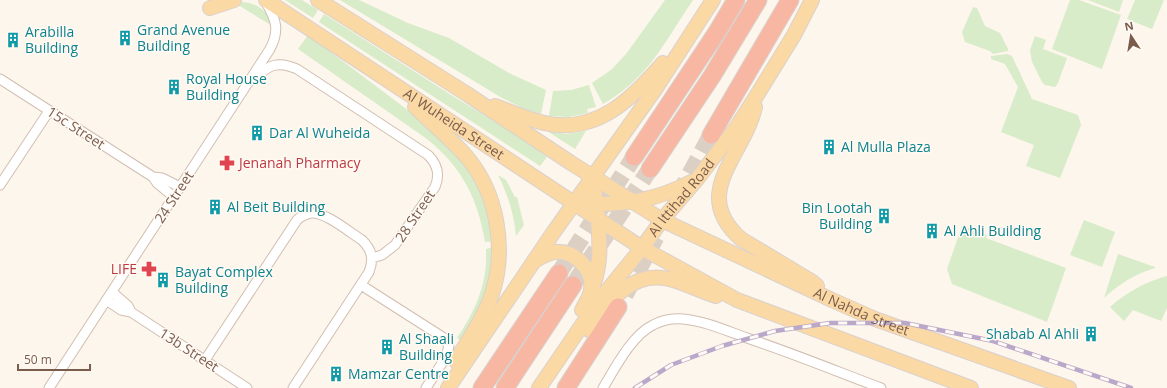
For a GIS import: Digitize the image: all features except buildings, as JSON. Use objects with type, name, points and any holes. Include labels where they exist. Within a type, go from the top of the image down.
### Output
[{"type":"highway","points":[[634,157],[717,32],[736,0]]},
{"type":"highway","points":[[650,169],[712,76],[758,0]]},
{"type":"highway","points":[[711,135],[790,0]]},
{"type":"highway","points":[[482,388],[559,273]]},
{"type":"highway","points":[[505,388],[573,285]]},
{"type":"highway","points":[[566,388],[618,307]]},
{"type":"main road","points":[[210,8],[234,0]]},
{"type":"main road","name":"Al Wuheida Street","points":[[266,0],[573,204],[642,248]]},
{"type":"main road","points":[[318,0],[662,220]]},
{"type":"main road","points":[[448,388],[573,204],[636,116],[713,0]]},
{"type":"main road","name":"Al Ittihad Road","points":[[540,388],[597,303],[642,248],[662,220],[698,178],[736,128],[758,96],[794,35],[812,0]]},
{"type":"main road","points":[[467,94],[518,115],[545,123],[562,125],[591,121],[608,114],[622,104],[643,86],[689,37]]},
{"type":"main road","points":[[395,86],[423,115],[453,142],[470,161],[478,172],[486,189],[493,207],[497,226],[497,271],[492,293],[484,313],[473,333],[438,388]]},
{"type":"main road","points":[[758,96],[752,118],[746,132],[721,181],[719,204],[722,216],[732,231],[741,239],[811,281],[832,300]]},
{"type":"main road","points":[[557,361],[562,346],[590,297],[596,281],[599,263],[593,177]]},
{"type":"main road","points":[[573,204],[620,204],[633,202],[671,191],[698,178]]},
{"type":"main road","name":"Al Nahda Street","points":[[662,220],[832,300],[876,319],[1069,388]]},
{"type":"main road","points":[[642,248],[737,300],[971,388]]},
{"type":"main road","points":[[534,261],[544,255],[554,252],[566,253],[576,258],[584,265],[590,275],[592,286],[590,297]]},
{"type":"main road","points":[[557,361],[576,346],[613,298],[623,289],[645,279],[669,279],[714,295],[737,300]]},
{"type":"street","name":"24 Street","points":[[49,388],[246,87],[274,40],[276,23],[266,0]]},
{"type":"street","name":"28 Street","points":[[246,87],[263,70],[271,66],[280,64],[297,69],[428,155],[433,160],[438,174],[438,181],[435,188],[395,245],[382,255],[372,258]]},
{"type":"street","name":"15c Street","points":[[0,79],[153,177],[157,183],[174,197]]},
{"type":"street","points":[[0,186],[49,111]]},
{"type":"street","name":"15c Street","points":[[153,177],[162,178],[180,187]]},
{"type":"street","points":[[205,360],[292,226],[303,215],[319,213],[362,240],[371,251],[372,266],[293,388]]},
{"type":"street","points":[[361,285],[444,338],[449,346],[446,357],[426,388]]},
{"type":"street","name":"13b Street","points":[[112,292],[128,306],[131,312]]},
{"type":"street","name":"13b Street","points":[[106,300],[121,310],[131,312],[247,388]]},
{"type":"street","points":[[603,388],[636,339],[653,325],[671,319],[682,319],[715,326],[786,351],[881,388]]},
{"type":"green space","points":[[285,0],[302,0],[318,10],[313,18]]},
{"type":"green space","points":[[340,0],[359,0],[408,23],[449,38],[509,73],[546,90],[541,114],[527,110],[502,98]]},
{"type":"green space","points":[[665,0],[693,0],[655,58],[633,83],[603,104],[592,83],[611,70],[626,54]]},
{"type":"green space","points":[[1070,0],[1079,0],[1121,15],[1102,69],[1052,49]]},
{"type":"green space","points":[[1088,0],[1123,0],[1119,12]]},
{"type":"green space","points":[[1135,0],[1164,0],[1152,29],[1127,19]]},
{"type":"green space","points":[[235,3],[251,3],[264,11],[269,19],[269,24]]},
{"type":"green space","points":[[973,7],[977,8],[985,26],[1000,33],[1008,51],[993,54],[990,51],[965,42],[962,32]]},
{"type":"green space","points":[[324,14],[526,141],[547,157],[540,166],[319,22]]},
{"type":"green space","points":[[308,35],[429,126],[453,148],[483,192],[494,241],[485,242],[482,226],[473,198],[459,173],[450,161],[427,139],[298,49]]},
{"type":"green space","points":[[1035,36],[1046,40],[1043,49],[1067,58],[1058,83],[1055,87],[1045,85],[1042,82],[1032,62],[1030,50]]},
{"type":"green space","points":[[1007,54],[1012,56],[1032,99],[1078,115],[1081,125],[1060,178],[1026,166],[1034,145],[1001,132],[1018,87],[1005,64],[991,59],[991,56]]},
{"type":"green space","points":[[589,85],[596,107],[587,109],[588,113],[569,117],[549,116],[553,91],[571,90]]},
{"type":"green space","points":[[547,131],[566,134],[586,131],[575,149]]},
{"type":"green space","points":[[498,175],[506,180],[515,197],[517,197],[524,225],[516,236],[510,205]]},
{"type":"green space","points":[[1084,220],[1115,232],[1102,267],[1070,255]]},
{"type":"green space","points":[[962,226],[987,235],[986,238],[1066,268],[1047,322],[952,284],[947,269]]},
{"type":"green space","points":[[494,247],[489,289],[462,341],[457,338],[470,317],[483,284],[486,249]]},
{"type":"green space","points":[[1118,254],[1155,268],[1128,280],[1115,288],[1104,298]]},
{"type":"green space","points":[[1167,276],[1167,308],[1161,321],[1133,310],[1124,321],[1110,307],[1137,288],[1151,281]]},
{"type":"tunnel","points":[[678,196],[711,135]]},
{"type":"tunnel","points":[[559,273],[634,157]]},
{"type":"tunnel","points":[[573,285],[650,169]]},
{"type":"tunnel","points":[[625,295],[656,237]]},
{"type":"railway","points":[[635,388],[671,365],[722,346],[775,331],[830,323],[905,323],[993,341],[1131,388]]},
{"type":"place","name":"Grand Avenue Building","points":[[125,38]]},
{"type":"place","name":"Arabilla Building","points":[[13,40]]},
{"type":"place","name":"Royal House Building","points":[[174,87]]},
{"type":"place","name":"Dar Al Wuheida","points":[[257,133]]},
{"type":"place","name":"Al Mulla Plaza","points":[[829,147]]},
{"type":"place","name":"Jenanah Pharmacy","points":[[227,163]]},
{"type":"place","name":"Al Beit Building","points":[[215,207]]},
{"type":"place","name":"Bin Lootah Building","points":[[884,216]]},
{"type":"place","name":"Al Ahli Building","points":[[932,231]]},
{"type":"place","name":"LIFE","points":[[149,269]]},
{"type":"place","name":"Bayat Complex Building","points":[[163,280]]},
{"type":"place","name":"Shabab Al Ahli","points":[[1091,334]]},
{"type":"place","name":"Al Shaali Building","points":[[387,347]]},
{"type":"place","name":"Mamzar Centre","points":[[336,374]]}]
